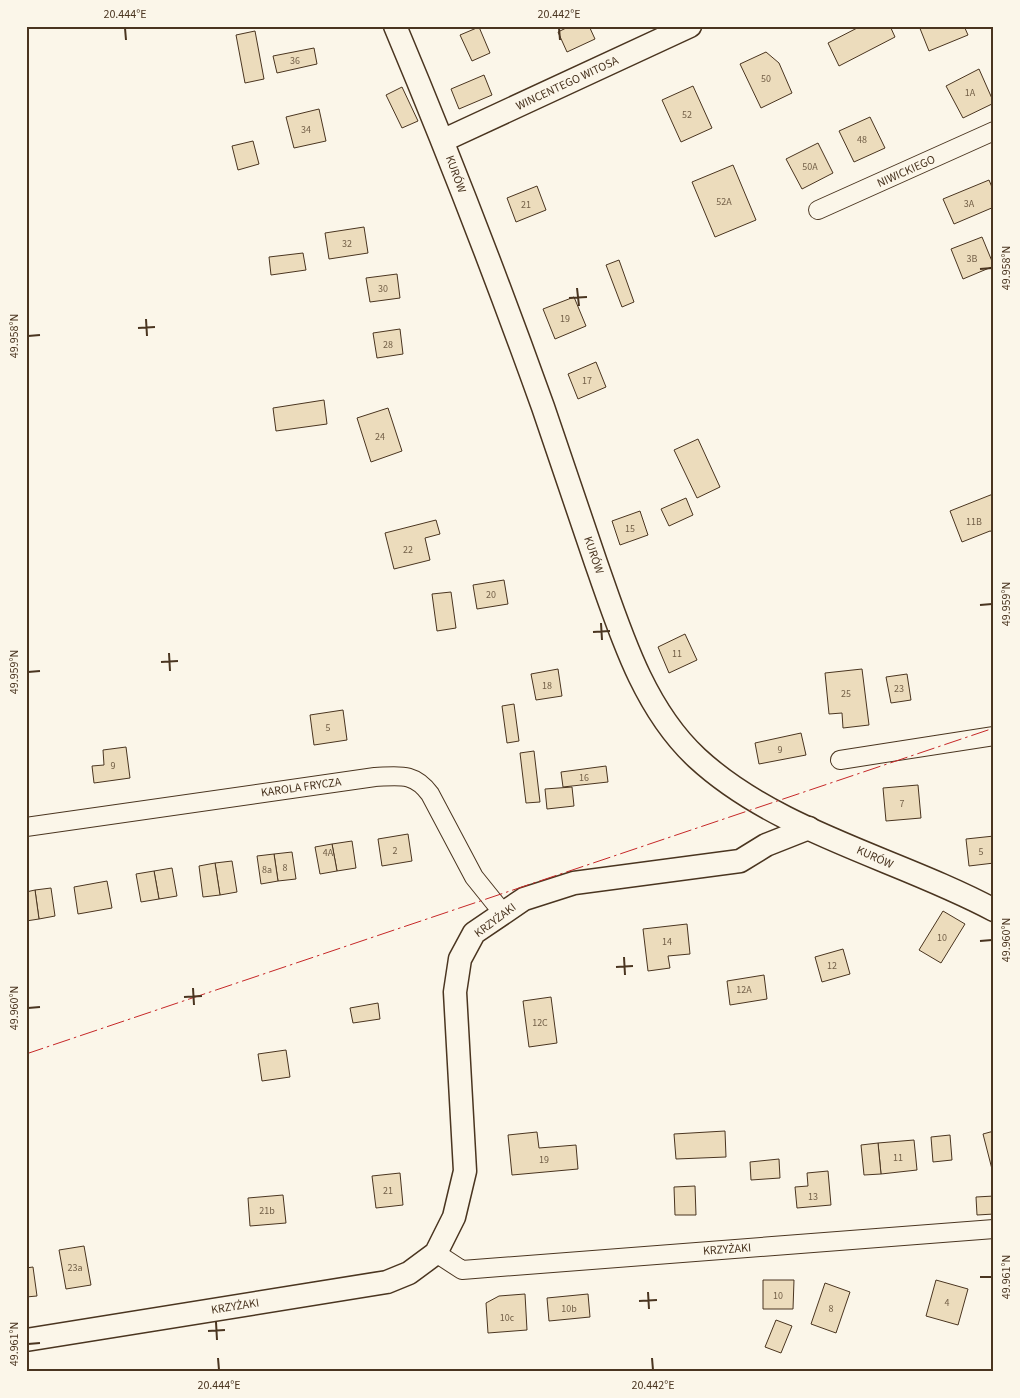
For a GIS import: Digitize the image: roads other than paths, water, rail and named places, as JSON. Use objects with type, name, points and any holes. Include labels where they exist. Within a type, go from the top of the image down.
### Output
[{"type":"street","name":"KURÓW","points":[[395,26],[444,140],[543,407],[614,614],[645,687],[668,726],[696,757],[724,780],[770,808],[809,828],[994,910]]},
{"type":"street","name":"WINCENTEGO WITOSA","points":[[444,140],[690,26]]},
{"type":"street","name":"NIWICKIEGO","points":[[818,210],[994,131]]},
{"type":"street","points":[[840,760],[994,736]]},
{"type":"street","name":"KAROLA FRYCZA","points":[[26,827],[355,779],[408,776],[422,784],[426,789],[474,876],[503,914]]},
{"type":"street","points":[[766,845],[770,808]]},
{"type":"street","name":"KRZYŻAKI","points":[[26,1340],[388,1282],[409,1273],[436,1253],[454,1217],[465,1171],[454,992],[460,958],[474,933],[524,899],[574,883],[740,861],[766,845],[809,828]]},
{"type":"street","name":"KRZYŻAKI","points":[[436,1253],[462,1270],[994,1229]]}]
